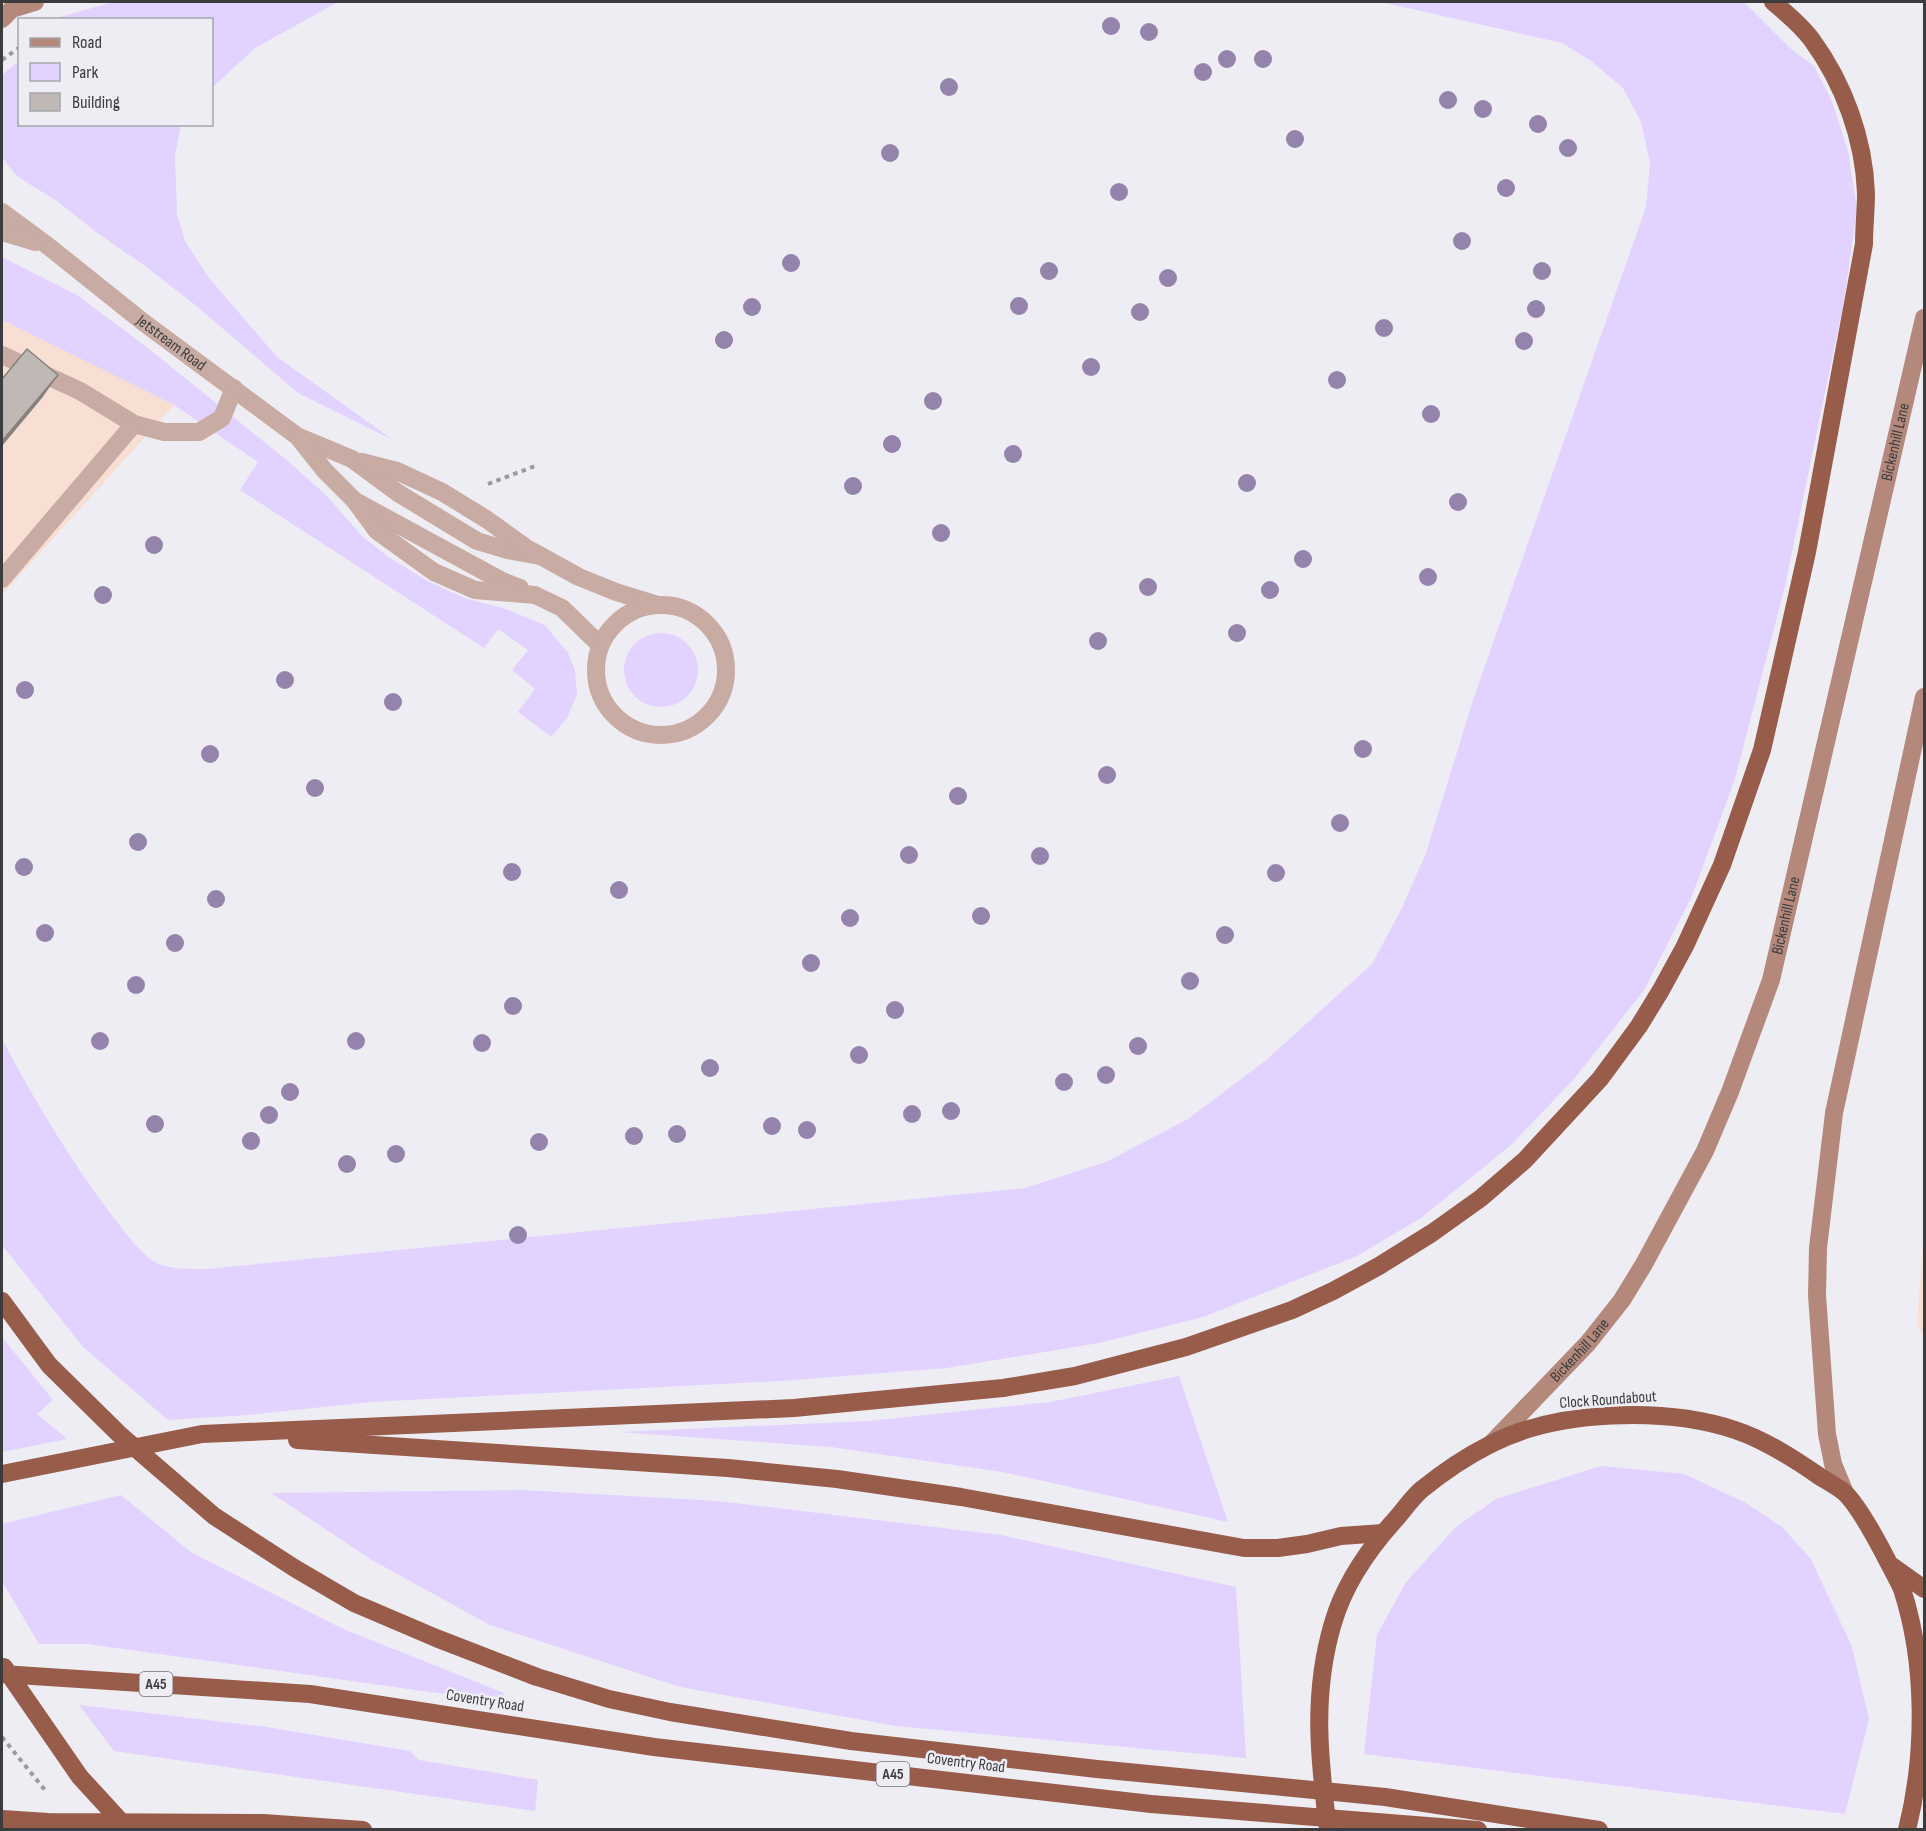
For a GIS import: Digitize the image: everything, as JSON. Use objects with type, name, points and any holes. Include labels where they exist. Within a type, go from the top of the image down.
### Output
[{"type":"highway","points":[[2,1474],[202,1434],[794,1408],[1003,1388],[1075,1376],[1195,1344],[1292,1310],[1332,1292],[1379,1266],[1432,1233],[1481,1198],[1525,1160],[1600,1079],[1639,1026],[1671,972],[1705,904],[1736,828],[1761,750],[1807,552],[1864,243],[1866,193],[1861,153],[1846,100],[1811,39],[1773,2]]},
{"type":"highway","points":[[2,1301],[49,1365],[119,1434],[214,1516],[354,1603],[436,1638],[526,1672],[609,1699],[670,1712],[851,1741],[1096,1769],[1385,1797],[1599,1830]]},
{"type":"highway","name":"Clock Roundabout","points":[[1328,1830],[1319,1755],[1319,1688],[1333,1622],[1358,1567],[1383,1533],[1420,1491],[1491,1444],[1529,1428],[1565,1420],[1626,1415],[1667,1415],[1736,1430],[1781,1451],[1845,1493],[1874,1535],[1902,1589],[1914,1628],[1922,1693],[1922,1745],[1909,1821]]},
{"type":"highway","points":[[202,1434],[637,1462],[837,1479],[961,1497],[1244,1548],[1278,1548],[1341,1536],[1383,1533]]},
{"type":"highway","points":[[1888,1563],[1924,1589]]},
{"type":"highway","points":[[2,1663],[80,1777],[129,1830]]},
{"type":"highway","name":"Coventry Road","points":[[2,1674],[310,1694],[654,1747],[1151,1804],[1478,1830]]},
{"type":"highway","points":[[2,1819],[48,1822],[263,1823],[363,1830]]},
{"type":"highway","points":[[48,1822],[107,1830]]},
{"type":"main road","points":[[2,19],[12,9],[35,2]]},
{"type":"main road","name":"Bickenhill Lane","points":[[1491,1444],[1588,1343],[1622,1300],[1705,1151],[1730,1092],[1771,981],[1924,318]]},
{"type":"main road","points":[[1845,1493],[1833,1464],[1827,1434],[1817,1295],[1818,1248],[1834,1113],[1924,697]]},
{"type":"lane","name":"Jetstream Road","points":[[2,212],[143,322],[297,436]]},
{"type":"lane","name":"Jetstream Road","points":[[2,232],[48,246]]},
{"type":"lane","points":[[2,355],[80,391],[134,424],[164,432],[199,432],[222,418],[234,388]]},
{"type":"lane","points":[[2,579],[134,424]]},
{"type":"lane","points":[[297,436],[352,459],[398,493],[477,541],[507,550],[540,556],[579,577],[607,588],[655,604],[678,607],[699,617],[714,632],[723,651],[726,672],[722,692],[704,719],[686,730],[669,734],[647,734],[632,728],[613,714],[600,696],[595,671],[600,645],[609,629],[621,618],[655,604]]},
{"type":"lane","points":[[297,436],[325,471],[355,501],[377,531],[434,572],[475,590],[535,595],[562,608],[600,645]]},
{"type":"path","points":[[2,60],[18,48]]},
{"type":"path","points":[[485,486],[535,466]]},
{"type":"path","points":[[2,1737],[50,1796]]},
{"type":"shaded area","points":[[7,322],[174,405],[2,595],[2,323]]},
{"type":"shaded area","points":[[1924,1229],[1924,1339],[1917,1325]]},
{"type":"green space","points":[[113,2],[338,2],[255,48],[213,87],[213,18],[57,18]]},
{"type":"green space","points":[[1381,2],[1744,2],[1791,49],[1814,66],[1832,101],[1848,151],[1857,209],[1844,301],[1785,586],[1735,779],[1692,896],[1644,990],[1574,1079],[1511,1145],[1421,1218],[1357,1256],[1203,1317],[1099,1343],[947,1368],[780,1381],[371,1402],[248,1415],[168,1420],[83,1347],[2,1245],[2,1039],[66,1150],[110,1213],[136,1245],[159,1264],[179,1268],[207,1269],[1025,1188],[1106,1162],[1188,1119],[1265,1061],[1372,964],[1402,908],[1426,853],[1474,697],[1646,207],[1650,163],[1641,122],[1623,88],[1591,61],[1562,43]]},
{"type":"green space","points":[[18,62],[18,126],[181,126],[175,155],[177,213],[185,241],[209,278],[277,357],[393,440],[298,393],[194,304],[145,266],[57,201],[18,177],[2,158],[2,75]]},
{"type":"green space","points":[[2,257],[77,295],[144,345],[283,457],[324,493],[363,537],[390,558],[429,582],[467,599],[503,608],[545,625],[568,653],[575,670],[577,694],[567,718],[551,737],[518,712],[535,689],[512,670],[528,650],[498,629],[484,648],[240,490],[258,462],[174,405],[7,322],[2,323]]},
{"type":"green space","points":[[654,633],[668,633],[682,639],[692,649],[698,663],[696,684],[682,701],[668,707],[654,707],[640,701],[630,691],[624,677],[624,663],[630,649],[640,639]]},
{"type":"green space","points":[[2,1337],[53,1400],[37,1414],[67,1439],[2,1452]]},
{"type":"green space","points":[[1179,1376],[1228,1522],[1002,1472],[831,1447],[618,1432],[869,1421],[1050,1402]]},
{"type":"green space","points":[[1601,1466],[1684,1474],[1746,1503],[1782,1527],[1811,1559],[1852,1647],[1869,1719],[1845,1814],[1364,1754],[1377,1635],[1406,1582],[1456,1527],[1496,1499]]},
{"type":"green space","points":[[522,1490],[718,1501],[1001,1535],[1236,1587],[1246,1758],[896,1726],[680,1687],[490,1625],[370,1559],[271,1493]]},
{"type":"green space","points":[[121,1495],[192,1553],[341,1628],[504,1693],[501,1702],[88,1644],[39,1644],[2,1581],[2,1524]]},
{"type":"green space","points":[[79,1705],[267,1727],[410,1751],[419,1760],[538,1780],[535,1811],[114,1751]]},
{"type":"building","points":[[27,349],[58,375],[2,441],[2,379]]}]
